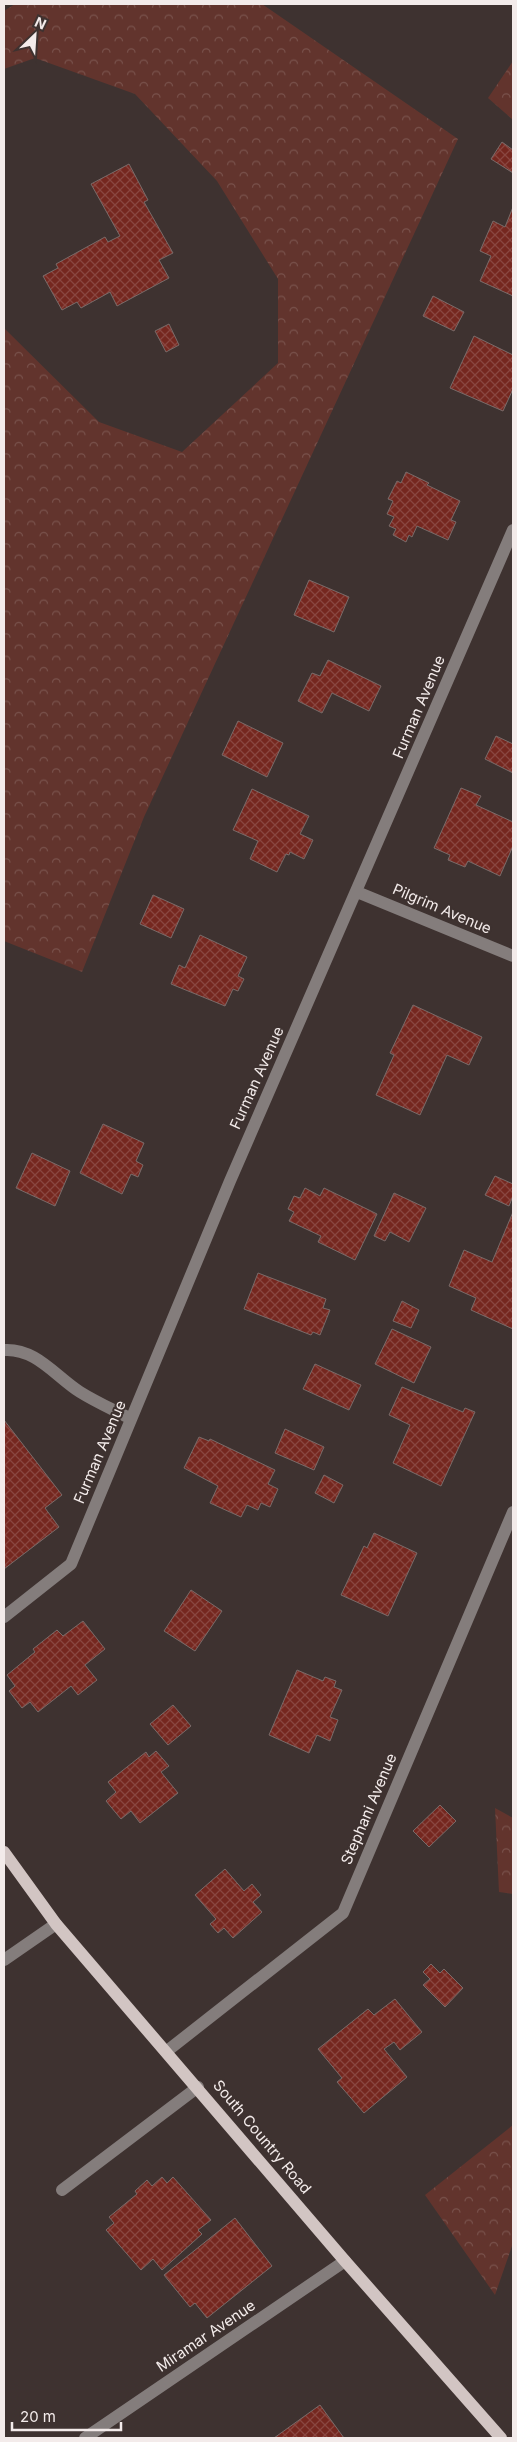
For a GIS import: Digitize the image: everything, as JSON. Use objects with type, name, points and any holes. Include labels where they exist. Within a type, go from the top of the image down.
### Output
[{"type":"main road","name":"South Country Road","points":[[4,1852],[56,1924],[198,2087],[345,2261],[502,2438]]},
{"type":"street","name":"Furman Avenue","points":[[4,1617],[71,1564],[230,1181],[513,530]]},
{"type":"street","name":"Pilgrim Avenue","points":[[357,892],[513,956]]},
{"type":"street","points":[[4,1350],[28,1354],[46,1365],[79,1392],[131,1419]]},
{"type":"street","name":"Stephani Avenue","points":[[167,2051],[343,1913],[513,1512]]},
{"type":"street","points":[[4,1960],[56,1924]]},
{"type":"street","points":[[62,2190],[198,2087]]},
{"type":"street","name":"Miramar Avenue","points":[[85,2438],[345,2261]]},
{"type":"green space","points":[[15,4],[262,4],[458,139],[144,817],[82,972],[4,941],[4,328],[99,422],[182,452],[278,363],[278,279],[217,181],[135,94],[35,58],[4,69],[4,11]]},
{"type":"green space","points":[[513,61],[513,120],[488,98]]},
{"type":"green space","points":[[495,1808],[513,1818],[513,1894],[499,1892]]},
{"type":"green space","points":[[513,2125],[513,2243],[495,2295],[425,2195]]},
{"type":"building","points":[[502,142],[513,150],[513,173],[491,159]]},
{"type":"building","points":[[129,164],[148,200],[144,202],[173,253],[159,260],[169,278],[117,306],[110,292],[81,308],[77,302],[62,310],[43,276],[58,268],[56,264],[105,237],[108,242],[120,236],[91,184]]},
{"type":"building","points":[[513,207],[513,296],[480,281],[491,256],[480,251],[493,221],[505,227]]},
{"type":"building","points":[[433,296],[464,312],[454,331],[423,316]]},
{"type":"building","points":[[169,324],[179,345],[166,352],[155,331]]},
{"type":"building","points":[[474,336],[513,355],[513,389],[503,411],[450,388]]},
{"type":"building","points":[[406,472],[429,483],[427,485],[460,501],[451,520],[456,522],[448,540],[417,526],[412,537],[409,535],[406,542],[393,535],[396,529],[389,526],[394,517],[387,514],[393,501],[388,499],[397,481],[401,483]]},
{"type":"building","points":[[309,580],[349,597],[334,632],[294,615]]},
{"type":"building","points":[[328,660],[381,686],[369,711],[332,693],[322,713],[298,701],[312,673],[320,676]]},
{"type":"building","points":[[238,721],[283,743],[267,777],[222,755]]},
{"type":"building","points":[[496,736],[513,744],[513,773],[485,759]]},
{"type":"building","points":[[461,788],[481,796],[476,805],[513,822],[513,846],[500,876],[468,861],[465,867],[448,860],[450,855],[434,848]]},
{"type":"building","points":[[252,789],[309,816],[300,834],[313,840],[304,859],[290,852],[289,855],[286,854],[277,872],[250,859],[258,841],[233,830]]},
{"type":"building","points":[[153,895],[184,909],[171,938],[140,924]]},
{"type":"building","points":[[200,935],[247,957],[238,976],[244,979],[238,991],[233,989],[225,1006],[171,984],[179,965],[185,968]]},
{"type":"building","points":[[413,1005],[482,1037],[469,1065],[447,1055],[420,1115],[376,1095],[394,1055],[390,1053]]},
{"type":"building","points":[[103,1124],[144,1143],[136,1161],[143,1165],[138,1177],[131,1174],[122,1194],[80,1173]]},
{"type":"building","points":[[32,1153],[70,1171],[55,1206],[16,1188]]},
{"type":"building","points":[[495,1176],[513,1184],[513,1196],[509,1206],[485,1195]]},
{"type":"building","points":[[305,1188],[320,1196],[324,1188],[377,1214],[355,1260],[318,1242],[321,1236],[289,1221],[294,1212],[288,1209],[294,1196],[300,1198]]},
{"type":"building","points":[[394,1193],[426,1208],[409,1242],[390,1232],[385,1241],[374,1236]]},
{"type":"building","points":[[513,1212],[513,1329],[471,1310],[476,1298],[449,1286],[464,1250],[492,1262]]},
{"type":"building","points":[[258,1273],[326,1299],[323,1308],[330,1310],[320,1335],[313,1332],[311,1335],[244,1309]]},
{"type":"building","points":[[402,1301],[419,1310],[411,1328],[393,1321]]},
{"type":"building","points":[[392,1329],[431,1347],[414,1383],[375,1364]]},
{"type":"building","points":[[315,1364],[361,1385],[349,1410],[303,1389]]},
{"type":"building","points":[[402,1387],[463,1412],[465,1408],[475,1412],[441,1486],[393,1463],[410,1425],[389,1415]]},
{"type":"building","points":[[4,1420],[62,1495],[45,1508],[59,1527],[4,1569]]},
{"type":"building","points":[[285,1429],[324,1447],[314,1470],[275,1453]]},
{"type":"building","points":[[199,1437],[209,1441],[210,1439],[275,1470],[268,1484],[278,1489],[270,1507],[261,1503],[258,1510],[247,1505],[241,1517],[210,1503],[218,1486],[184,1468]]},
{"type":"building","points":[[324,1475],[343,1485],[334,1503],[315,1493]]},
{"type":"building","points":[[374,1533],[417,1553],[388,1616],[341,1595],[364,1546],[367,1548]]},
{"type":"building","points":[[191,1590],[222,1611],[195,1651],[164,1631]]},
{"type":"building","points":[[83,1621],[105,1649],[85,1665],[97,1680],[78,1695],[71,1686],[38,1712],[30,1702],[22,1708],[9,1691],[15,1686],[7,1675],[35,1652],[33,1649],[57,1630],[63,1636]]},
{"type":"building","points":[[297,1670],[323,1681],[325,1677],[336,1681],[334,1687],[342,1690],[330,1717],[338,1720],[330,1741],[317,1735],[309,1753],[269,1735]]},
{"type":"building","points":[[173,1705],[191,1726],[168,1745],[150,1724]]},
{"type":"building","points":[[156,1751],[169,1766],[161,1772],[178,1793],[140,1823],[131,1811],[121,1819],[106,1801],[116,1792],[108,1782],[146,1752],[149,1757]]},
{"type":"building","points":[[440,1805],[456,1821],[429,1847],[413,1831]]},
{"type":"building","points":[[225,1869],[244,1891],[252,1884],[261,1895],[253,1902],[262,1912],[233,1938],[224,1928],[218,1933],[210,1924],[216,1919],[195,1895]]},
{"type":"building","points":[[431,1964],[440,1973],[444,1969],[463,1988],[445,2007],[423,1985],[430,1979],[423,1972]]},
{"type":"building","points":[[395,1999],[422,2032],[400,2050],[394,2042],[384,2049],[407,2077],[364,2113],[337,2082],[342,2078],[318,2049],[368,2009],[374,2015]]},
{"type":"building","points":[[162,2177],[167,2183],[173,2177],[211,2220],[198,2230],[202,2234],[162,2270],[153,2259],[141,2270],[106,2230],[114,2223],[109,2217],[137,2194],[135,2191],[147,2180],[152,2186]]},
{"type":"building","points":[[235,2218],[272,2266],[207,2318],[195,2303],[190,2307],[164,2275]]},
{"type":"building","points":[[320,2405],[344,2438],[274,2438]]}]
